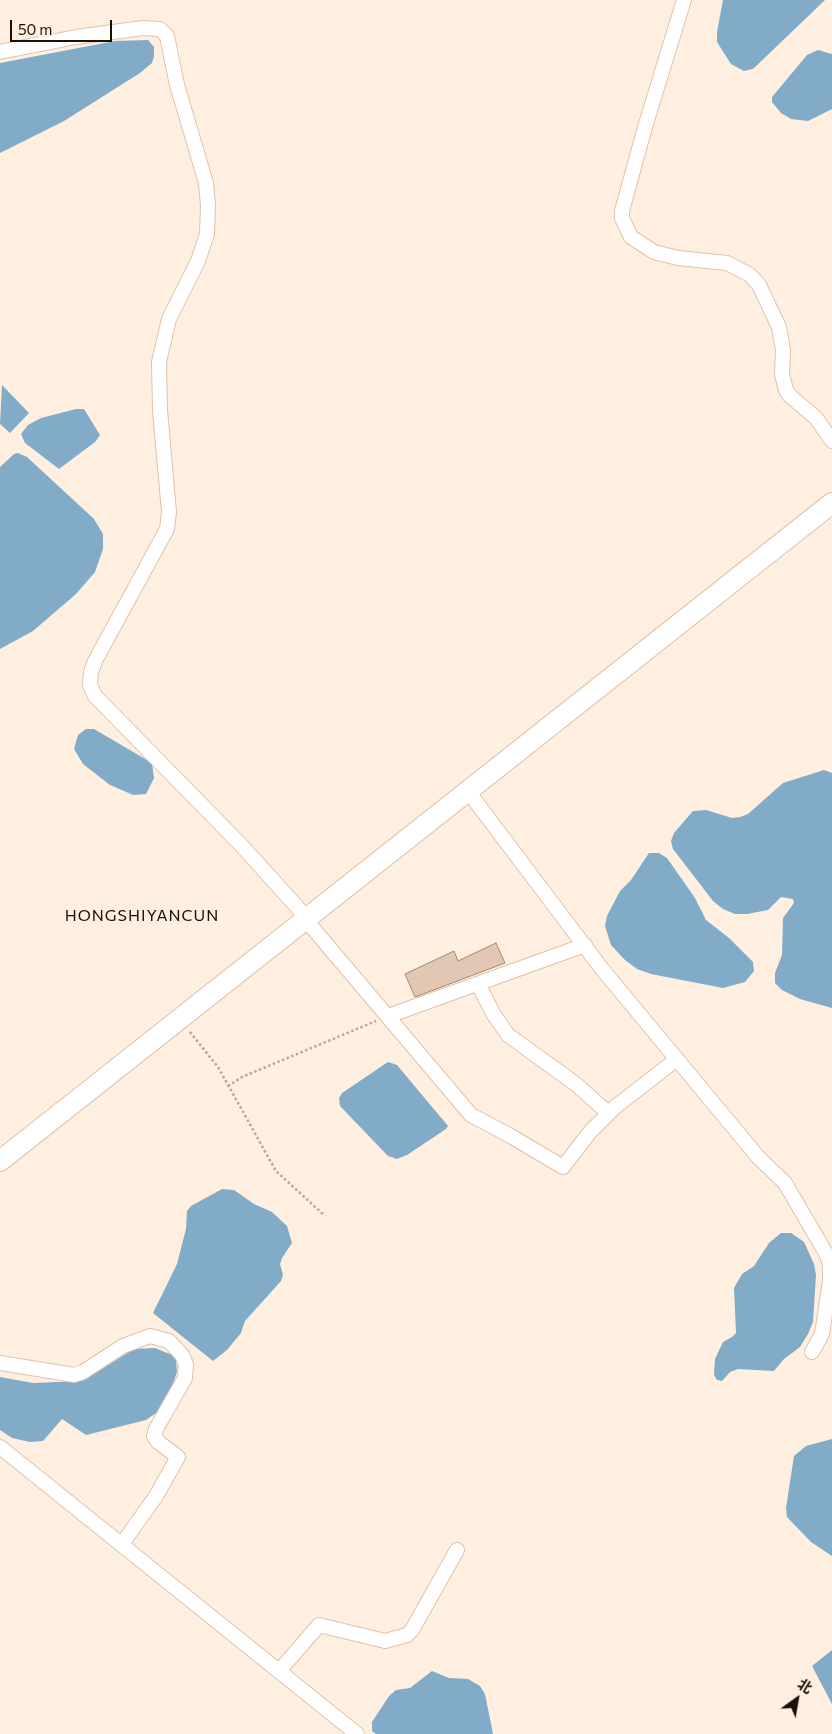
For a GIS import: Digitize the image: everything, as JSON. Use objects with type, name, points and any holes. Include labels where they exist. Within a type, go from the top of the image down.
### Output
[{"type":"highway","points":[[0,1161],[832,503]]},
{"type":"street","points":[[684,0],[645,127],[622,211],[622,218],[631,237],[654,252],[678,258],[727,263],[750,275],[759,286],[779,327],[783,350],[782,374],[786,390],[790,396],[816,418],[832,441]]},
{"type":"street","points":[[0,52],[76,37],[143,28],[160,29],[167,36],[177,85],[206,183],[208,205],[207,234],[198,261],[169,320],[159,362],[160,410],[169,512],[167,530],[95,661],[90,684],[95,696],[222,824],[306,919],[471,1115],[510,1135],[563,1167],[608,1113],[677,1059]]},
{"type":"street","points":[[467,790],[584,946],[758,1157],[785,1183],[828,1255],[830,1281],[823,1328],[812,1352]]},
{"type":"street","points":[[388,1016],[584,946]]},
{"type":"street","points":[[478,984],[494,1016],[508,1035],[578,1085],[608,1113]]},
{"type":"street","points":[[0,1363],[74,1375],[83,1372],[123,1346],[150,1336],[169,1340],[182,1355],[186,1364],[185,1378],[156,1429],[154,1436],[158,1442],[178,1457],[156,1496],[122,1544]]},
{"type":"street","points":[[0,1446],[357,1734]]},
{"type":"street","points":[[279,1671],[319,1625],[385,1641],[407,1635],[412,1630],[458,1550]]},
{"type":"path","points":[[228,1086],[242,1077],[388,1016]]},
{"type":"path","points":[[180,1019],[218,1067],[276,1171],[325,1216]]},
{"type":"water","points":[[723,0],[825,0],[753,69],[744,71],[731,64],[717,42]]},
{"type":"water","points":[[148,40],[154,47],[154,56],[152,63],[140,73],[64,121],[0,153],[0,63],[115,41]]},
{"type":"water","points":[[818,50],[832,54],[832,109],[808,121],[791,119],[781,113],[772,102],[772,97],[807,55]]},
{"type":"water","points":[[2,385],[29,413],[10,433],[0,424]]},
{"type":"water","points":[[76,409],[84,409],[100,435],[95,442],[59,469],[25,443],[21,434],[28,425],[41,418]]},
{"type":"water","points":[[18,453],[27,457],[94,519],[103,534],[103,549],[95,572],[76,594],[33,631],[0,649],[0,467],[14,454]]},
{"type":"water","points":[[86,729],[94,729],[152,763],[154,778],[146,794],[133,795],[110,785],[83,764],[74,749],[78,735]]},
{"type":"water","points":[[824,770],[832,773],[832,1008],[800,999],[782,990],[775,983],[775,973],[782,955],[783,918],[794,903],[793,899],[781,897],[768,910],[747,914],[735,914],[723,909],[713,901],[673,849],[671,841],[674,833],[693,811],[706,810],[732,818],[740,817],[748,814],[783,783]]},
{"type":"water","points":[[649,853],[659,853],[667,858],[695,898],[706,920],[729,938],[753,962],[754,971],[745,982],[723,988],[651,974],[637,969],[625,960],[611,945],[605,926],[607,916],[620,891],[631,880]]},
{"type":"water","points":[[388,1062],[397,1065],[448,1126],[407,1155],[397,1159],[388,1156],[340,1106],[339,1098],[342,1093]]},
{"type":"water","points":[[222,1189],[234,1190],[254,1204],[272,1212],[287,1226],[292,1243],[280,1264],[283,1275],[281,1281],[245,1321],[241,1333],[227,1350],[213,1361],[153,1313],[177,1264],[186,1229],[187,1211],[191,1206]]},
{"type":"water","points":[[781,1233],[791,1233],[804,1242],[814,1264],[816,1275],[813,1322],[808,1334],[800,1347],[784,1359],[774,1371],[738,1369],[730,1372],[722,1381],[717,1380],[714,1375],[715,1359],[723,1342],[736,1333],[734,1288],[742,1274],[754,1266],[769,1243]]},
{"type":"water","points":[[155,1348],[172,1355],[176,1360],[177,1372],[167,1400],[159,1411],[146,1420],[86,1435],[62,1419],[43,1441],[30,1442],[12,1438],[0,1430],[0,1377],[33,1383],[82,1381],[134,1349]]},
{"type":"water","points":[[832,1439],[832,1556],[811,1542],[787,1517],[786,1508],[794,1456],[806,1446]]},
{"type":"water","points":[[832,1650],[832,1704],[812,1666]]},
{"type":"water","points":[[432,1671],[449,1678],[468,1679],[480,1686],[485,1694],[493,1734],[376,1734],[372,1731],[372,1722],[389,1696],[396,1690],[410,1688]]},
{"type":"building","points":[[496,943],[505,963],[415,997],[405,974],[454,951],[458,961]]},
{"type":"district","name":"HONGSHIYANCUN","points":[[142,916]]}]
